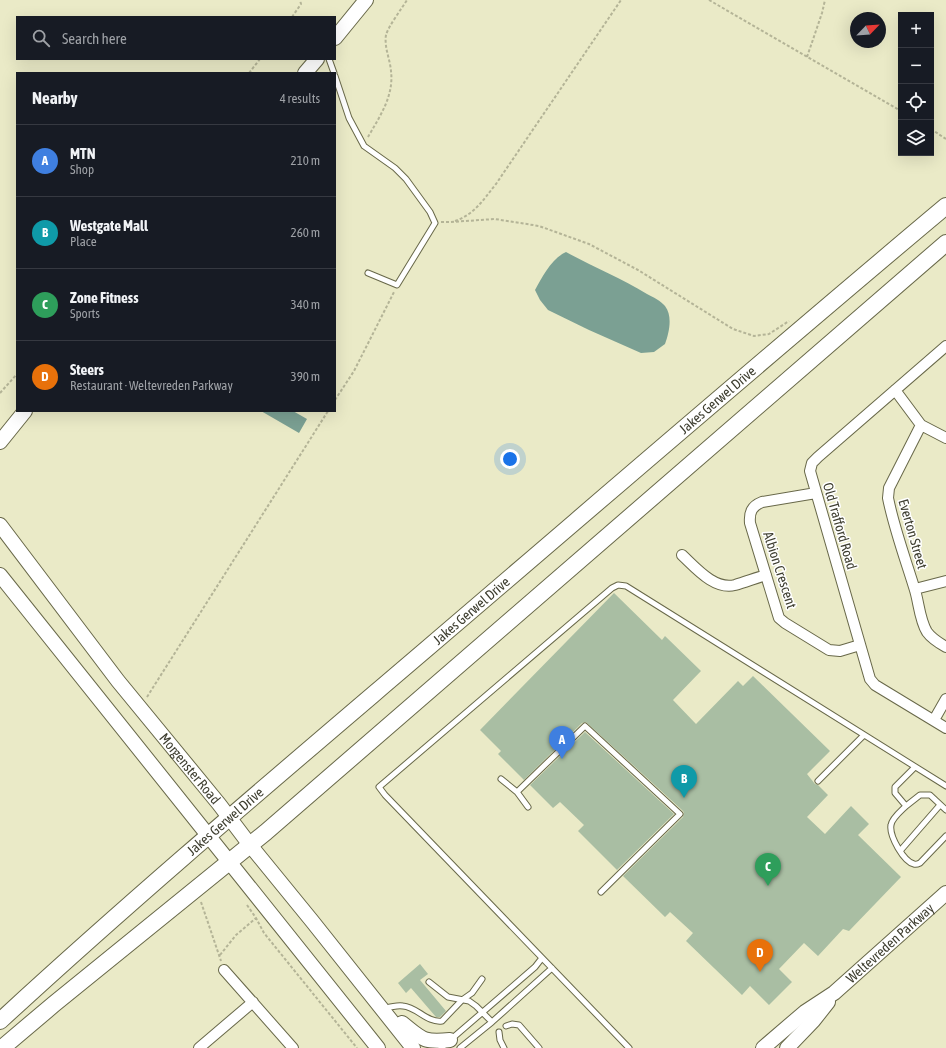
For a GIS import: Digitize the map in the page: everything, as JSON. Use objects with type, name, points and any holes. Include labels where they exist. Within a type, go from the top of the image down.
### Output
[{"type":"main road","name":"Jakes Gerwel Drive","points":[[0,1020],[229,818],[946,206]]},
{"type":"main road","points":[[2,1048],[250,845],[946,243]]},
{"type":"street","points":[[336,37],[366,0]]},
{"type":"street","points":[[306,72],[316,60]]},
{"type":"street","name":"Old Trafford Road","points":[[946,346],[812,463],[810,470],[868,676],[872,683],[946,728]]},
{"type":"street","points":[[895,390],[921,425],[946,438]]},
{"type":"street","points":[[0,442],[24,412]]},
{"type":"street","name":"Everton Street","points":[[921,425],[889,488],[888,493],[890,505],[915,589],[922,622],[927,631],[936,641],[946,647]]},
{"type":"street","name":"Albion Crescent","points":[[816,493],[762,502],[752,508],[750,512],[750,523],[779,618],[829,650],[840,651],[860,645]]},
{"type":"street","name":"Morgenster Road","points":[[0,525],[140,708],[413,1048]]},
{"type":"street","points":[[682,555],[705,575],[721,585],[735,585],[766,575]]},
{"type":"street","name":"Morgenster Road","points":[[0,575],[378,1048]]},
{"type":"street","points":[[915,589],[946,581]]},
{"type":"street","points":[[934,720],[946,699]]},
{"type":"street","name":"Weltevreden Parkway","points":[[763,1048],[805,1012],[834,993],[946,893]]},
{"type":"street","points":[[224,970],[293,1048]]},
{"type":"street","name":"Weltevreden Parkway","points":[[787,1048],[813,1021],[834,993]]},
{"type":"street","points":[[199,1048],[253,1002]]},
{"type":"street","points":[[384,1012],[403,1024],[417,1036],[425,1040],[450,1045]]},
{"type":"lane","points":[[329,60],[334,72]]},
{"type":"lane","points":[[336,79],[349,118],[364,146],[395,168],[406,179],[430,212],[435,222],[397,285],[368,273]]},
{"type":"lane","points":[[629,1048],[385,795],[379,786],[612,588],[618,585],[626,586],[946,786]]},
{"type":"lane","points":[[517,792],[585,726],[680,814],[601,892]]},
{"type":"lane","points":[[818,781],[864,735]]},
{"type":"lane","points":[[906,806],[895,793],[894,788],[915,767]]},
{"type":"lane","points":[[501,779],[517,792],[528,807]]},
{"type":"lane","points":[[946,810],[930,795],[920,795],[906,806],[892,821],[890,826],[893,841],[912,864],[918,864],[946,836]]},
{"type":"lane","points":[[900,851],[940,805]]},
{"type":"lane","points":[[450,1045],[483,1012],[535,967],[542,958]]},
{"type":"lane","points":[[450,1045],[492,1022],[552,968]]},
{"type":"lane","points":[[384,1012],[394,1006],[402,1005],[410,1007],[433,1021],[442,1021],[475,989],[482,979]]},
{"type":"lane","points":[[429,982],[448,997],[472,1003],[492,1022]]},
{"type":"lane","points":[[506,1026],[512,1024],[519,1025],[539,1048]]},
{"type":"lane","points":[[499,1032],[500,1040],[504,1048]]},
{"type":"path","points":[[293,16],[301,4],[300,0]]},
{"type":"path","points":[[364,146],[389,100],[392,86],[392,76],[386,48],[387,33],[406,0]]},
{"type":"path","points":[[451,222],[465,217],[474,211],[488,194],[621,0]]},
{"type":"path","points":[[709,0],[898,109]]},
{"type":"path","points":[[807,57],[825,0]]},
{"type":"path","points":[[250,72],[259,60]]},
{"type":"path","points":[[934,131],[946,139]]},
{"type":"path","points":[[435,222],[494,218],[539,226],[554,231],[596,248],[638,270],[733,329],[754,336],[769,334],[794,317]]},
{"type":"path","points":[[336,398],[354,371],[397,285]]},
{"type":"path","points":[[0,393],[16,375]]},
{"type":"path","points":[[140,708],[327,412]]},
{"type":"path","points":[[200,902],[220,955],[224,970]]},
{"type":"path","points":[[220,955],[236,935],[256,918],[264,933],[357,1048]]},
{"type":"water","points":[[566,252],[657,299],[663,304],[667,310],[670,320],[665,344],[654,352],[641,353],[548,310],[540,300],[535,290],[552,263]]},
{"type":"water","points":[[263,412],[295,412],[307,419],[299,433]]},
{"type":"building","points":[[614,593],[662,640],[665,636],[701,671],[673,700],[696,724],[738,681],[743,686],[753,676],[830,751],[807,774],[815,784],[828,795],[807,817],[825,834],[851,806],[869,824],[858,835],[901,877],[849,931],[843,929],[818,956],[804,943],[779,969],[792,982],[769,1005],[750,986],[742,995],[686,941],[693,933],[670,912],[665,917],[623,876],[683,817],[683,811],[586,722],[582,723],[524,780],[498,754],[501,751],[480,730]]},
{"type":"building","points":[[585,732],[674,814],[617,870],[578,831],[584,825],[560,802],[553,808],[530,785]]},
{"type":"building","points":[[420,964],[428,974],[420,980],[446,1011],[440,1017],[436,1017],[411,988],[406,993],[398,983]]},
{"type":"place","name":"MTN","points":[[562,759]]},
{"type":"place","name":"Westgate Mall","points":[[684,798]]},
{"type":"place","name":"Zone Fitness","points":[[768,886]]},
{"type":"place","name":"Steers","points":[[760,972]]}]
